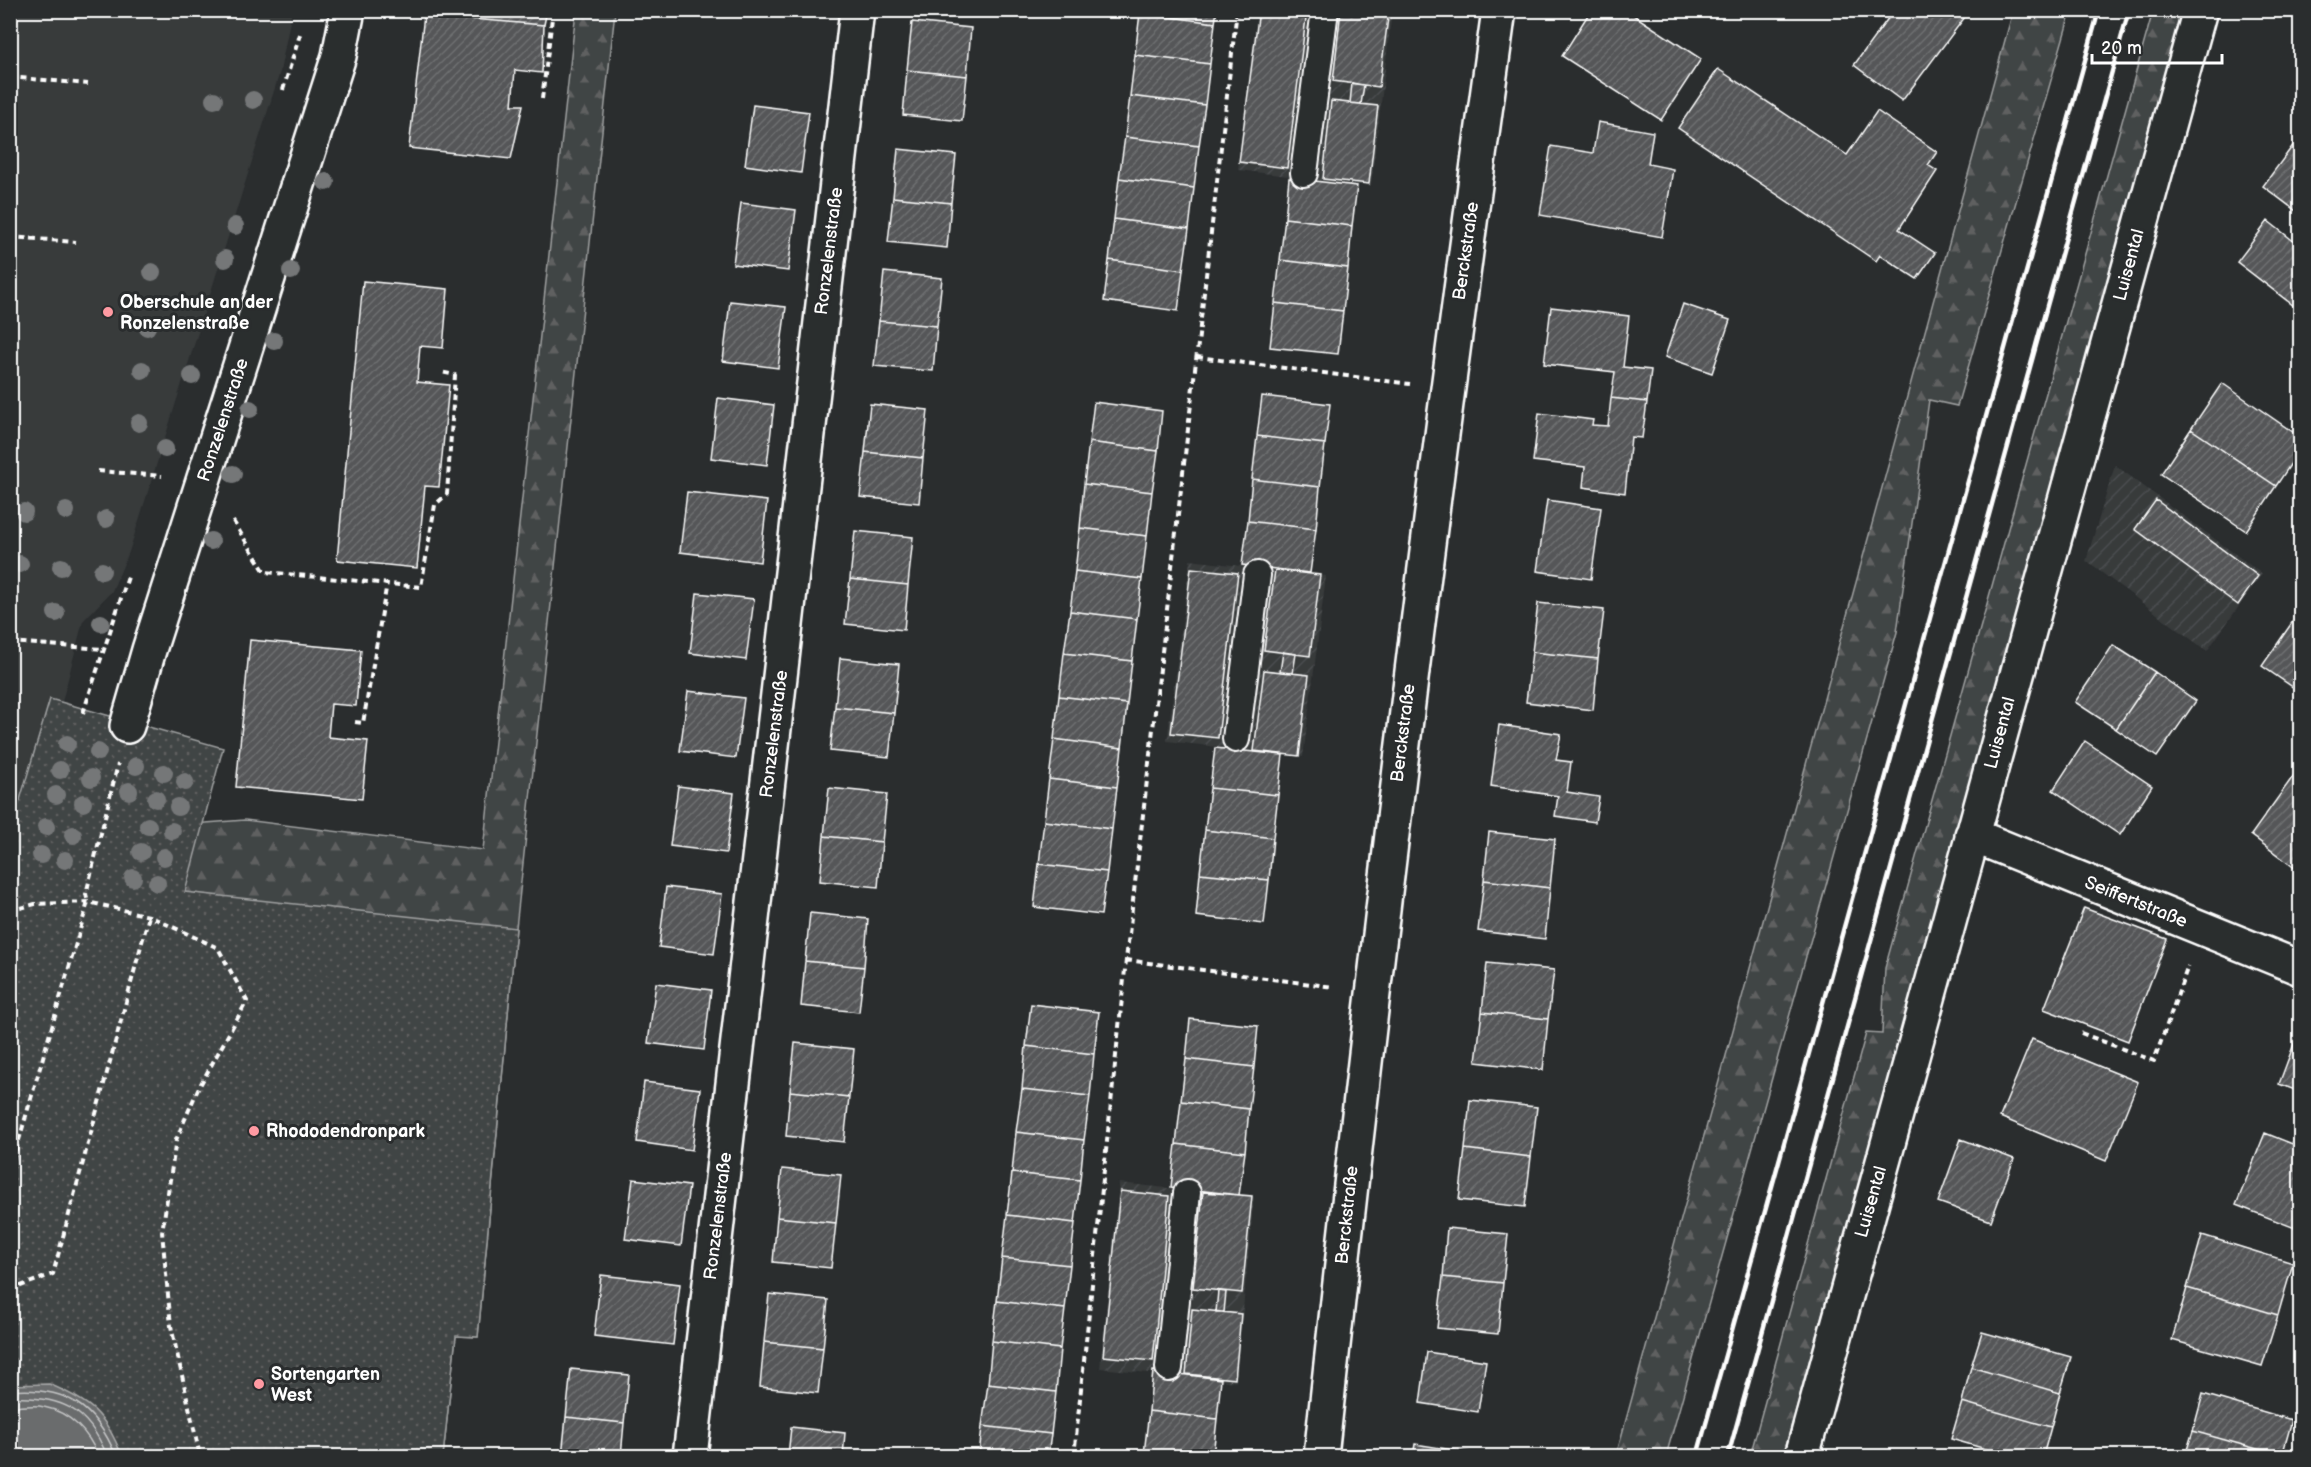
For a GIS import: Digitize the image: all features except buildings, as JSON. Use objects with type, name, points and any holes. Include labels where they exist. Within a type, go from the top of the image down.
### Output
[{"type":"street","name":"Ronzelenstraße","points":[[128,726],[149,650],[339,56],[348,10]]},
{"type":"street","name":"Ronzelenstraße","points":[[690,1456],[857,10]]},
{"type":"street","name":"Berckstraße","points":[[1321,1456],[1371,992],[1447,389],[1499,10]]},
{"type":"street","name":"Luisental","points":[[1802,1456],[2200,10]]},
{"type":"street","name":"Seiffertstraße","points":[[1972,835],[2301,968]]},
{"type":"lane","points":[[1304,173],[1325,10]]},
{"type":"lane","points":[[1236,739],[1257,575]]},
{"type":"lane","points":[[1169,1368],[1187,1193]]},
{"type":"path","points":[[543,99],[553,10]]},
{"type":"path","points":[[1074,1456],[1126,960],[1237,10]]},
{"type":"path","points":[[10,77],[88,84]]},
{"type":"path","points":[[10,237],[76,242]]},
{"type":"path","points":[[1197,357],[1447,389]]},
{"type":"path","points":[[204,478],[265,572],[421,587],[435,505],[447,494],[455,375],[441,372]]},
{"type":"path","points":[[98,471],[162,476]]},
{"type":"path","points":[[354,722],[363,723],[387,583]]},
{"type":"path","points":[[10,642],[102,649]]},
{"type":"path","points":[[10,1171],[88,902],[86,894],[128,726]]},
{"type":"path","points":[[10,922],[12,910],[35,904],[88,902],[149,915],[218,948],[247,1001],[198,1089],[176,1140],[162,1232],[171,1326],[200,1456]]},
{"type":"path","points":[[10,1290],[53,1274],[149,915]]},
{"type":"path","points":[[2081,1033],[2154,1061],[2202,928]]},
{"type":"path","points":[[1126,960],[1371,992]]},
{"type":"path","points":[[10,1361],[15,1366]]},
{"type":"shaded area","name":"Oberschule an der Ronzelenstraße","points":[[11,11],[292,11],[280,72],[129,552],[112,591],[83,621],[61,706],[11,875]]},
{"type":"shaded area","points":[[1257,11],[1392,11],[1371,186],[1238,170]]},
{"type":"shaded area","points":[[2115,465],[2262,574],[2207,651],[2086,561]]},
{"type":"shaded area","points":[[1190,560],[1326,576],[1303,757],[1167,741]]},
{"type":"shaded area","points":[[1119,1183],[1254,1197],[1236,1382],[1100,1368]]},
{"type":"green space","points":[[576,11],[615,11],[516,928],[478,1337],[456,1336],[443,1456],[165,916],[193,824],[245,820],[483,850]]},
{"type":"green space","points":[[2013,11],[2071,11],[1957,406],[1929,400],[1897,632],[1666,1456],[1616,1456]]},
{"type":"green space","points":[[2153,11],[2184,11],[1783,1456],[1750,1456],[1866,1033],[1882,1034],[1885,968]]},
{"type":"green space","name":"Rhododendronpark","points":[[50,699],[223,748],[185,892],[516,928],[478,1337],[456,1336],[443,1456],[11,1456],[11,830]]},
{"type":"water","points":[[49,1384],[76,1397],[95,1411],[109,1429],[122,1456],[11,1456],[11,1385]]},
{"type":"railway","points":[[1697,1456],[2099,10]]},
{"type":"railway","points":[[1728,1456],[2129,10]]},
{"type":"place","name":"Oberschule an der Ronzelenstraße","points":[[108,312]]},
{"type":"place","name":"Rhododendronpark","points":[[254,1131]]},
{"type":"place","name":"Sortengarten West","points":[[259,1384]]}]
